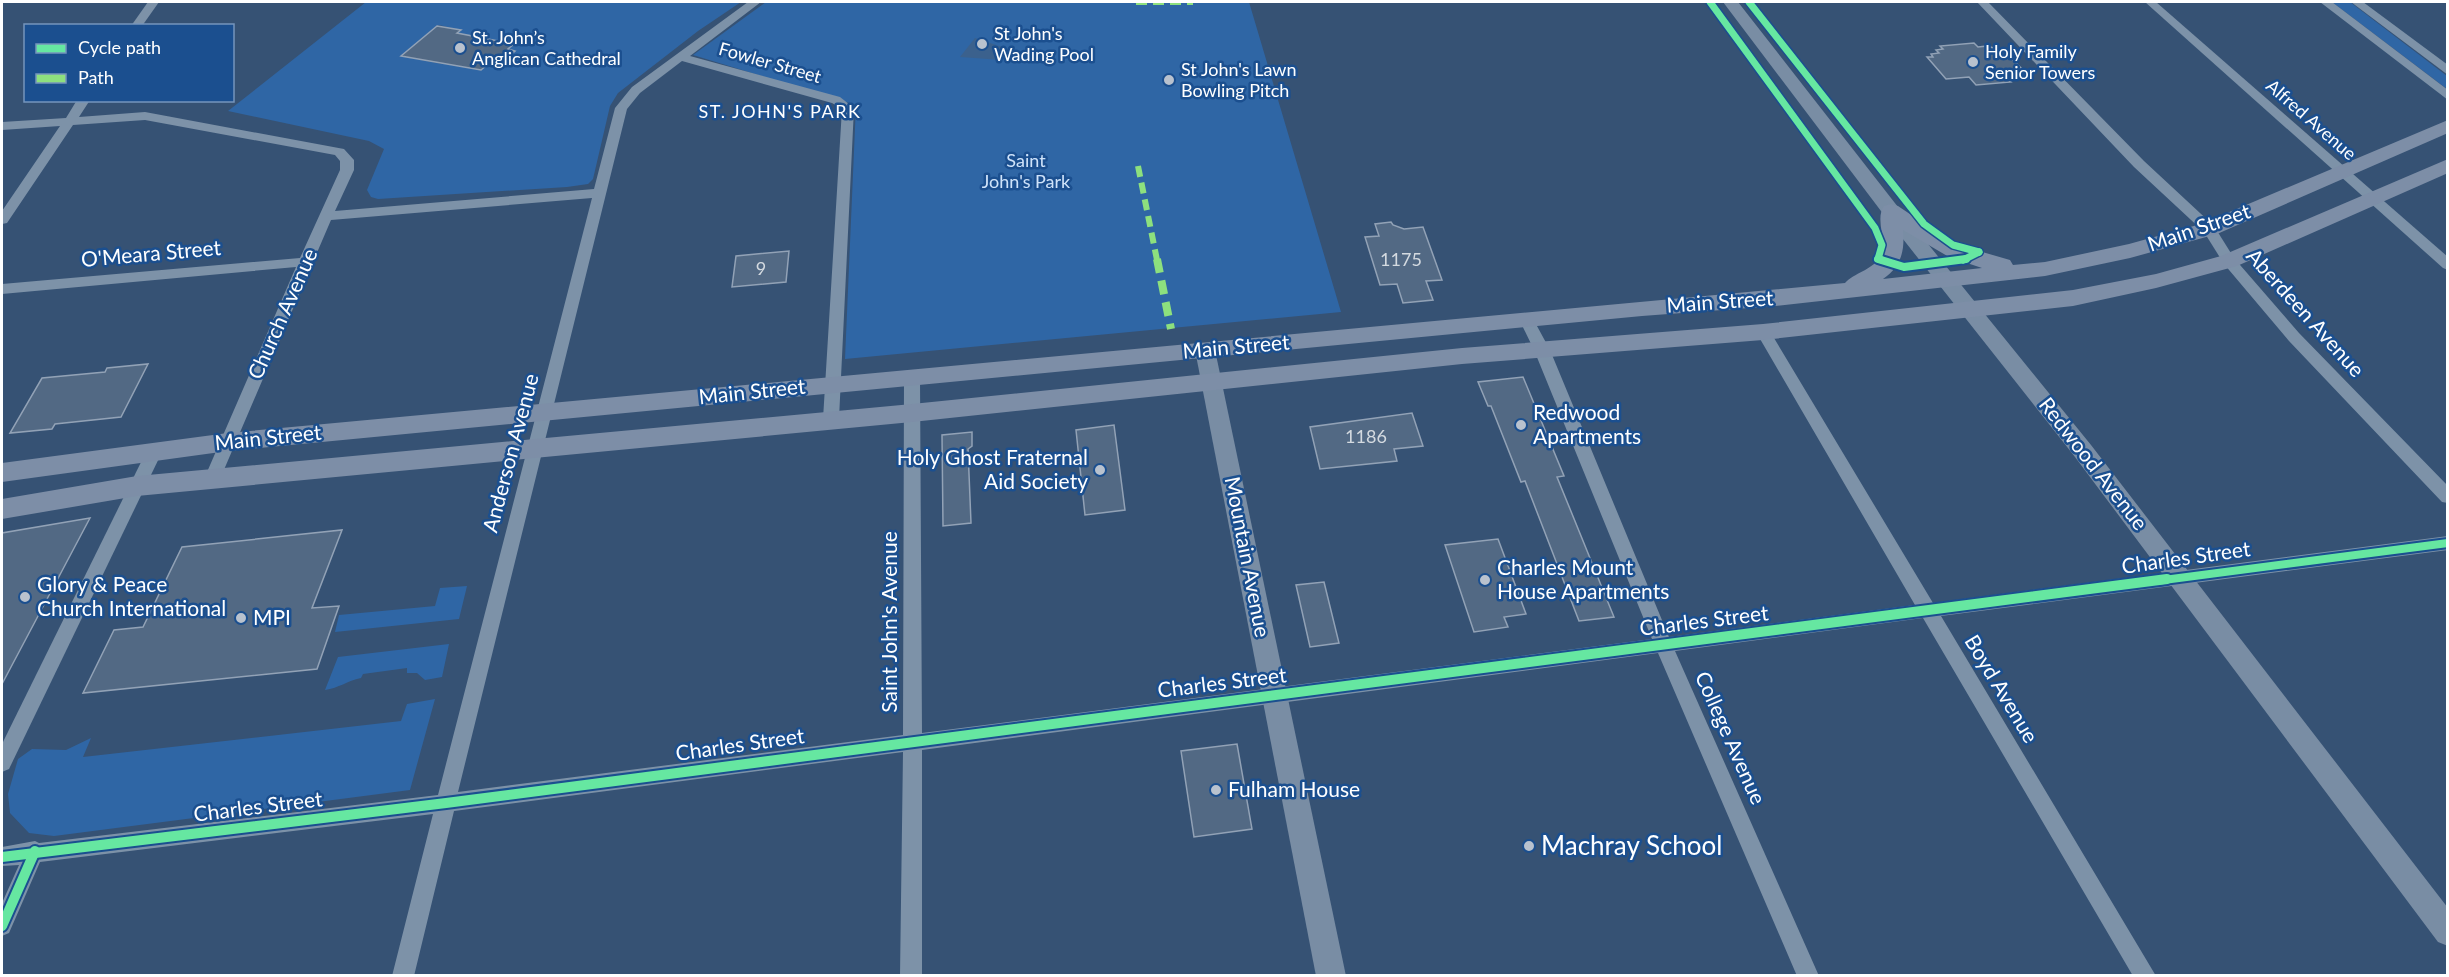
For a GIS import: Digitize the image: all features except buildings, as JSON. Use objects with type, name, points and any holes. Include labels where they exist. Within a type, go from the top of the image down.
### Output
[{"type":"main road","name":"Redwood Avenue","points":[[1730,2],[1891,211],[2180,577],[2448,932]]},
{"type":"main road","name":"Main Street","points":[[2,473],[154,450],[228,442],[1845,291],[2045,268],[2130,251],[2209,229],[2448,126]]},
{"type":"main road","name":"Main Street","points":[[2,509],[137,486],[1542,350],[1764,332],[2073,298],[2156,282],[2229,261],[2448,165]]},
{"type":"main road","points":[[1891,211],[1942,247],[1967,258],[1994,264],[2045,268]]},
{"type":"main road","points":[[1845,291],[1881,272],[1890,263],[1895,245],[1891,211]]},
{"type":"main road","name":"Mountain Avenue","points":[[1205,350],[1331,975]]},
{"type":"street","points":[[137,24],[153,2]]},
{"type":"street","name":"Anderson Avenue","points":[[403,975],[621,108],[636,90],[755,2]]},
{"type":"street","name":"Aberdeen Avenue","points":[[1982,2],[2139,164],[2209,229],[2229,261],[2294,337],[2448,497]]},
{"type":"street","name":"Alfred Avenue","points":[[2150,2],[2448,265]]},
{"type":"street","points":[[2325,2],[2448,96]]},
{"type":"street","points":[[2356,2],[2448,71]]},
{"type":"street","name":"Fowler Street","points":[[680,57],[836,100],[848,108],[834,384]]},
{"type":"street","points":[[2,220],[83,102]]},
{"type":"street","name":"Church Avenue","points":[[70,121],[145,116],[339,152],[347,160],[347,170],[212,479]]},
{"type":"street","points":[[2,126],[70,121]]},
{"type":"street","points":[[327,216],[601,193]]},
{"type":"street","name":"O'Meara Street","points":[[2,289],[305,262]]},
{"type":"street","name":"College Avenue","points":[[1526,320],[1542,350],[1663,644],[1808,975]]},
{"type":"street","name":"Boyd Avenue","points":[[1764,332],[2145,975]]},
{"type":"street","name":"Saint John's Avenue","points":[[911,975],[912,378]]},
{"type":"street","points":[[831,419],[834,384]]},
{"type":"street","points":[[2,763],[154,450]]},
{"type":"street","name":"Charles Street","points":[[2,857],[35,851],[446,803],[2448,543]]},
{"type":"street","points":[[2,926],[35,851]]},
{"type":"green space","points":[[366,2],[741,2],[698,31],[618,93],[610,106],[593,179],[588,184],[378,199],[371,197],[367,190],[384,149],[369,141],[228,111]],"holes":[[[439,25],[460,30],[457,33],[495,47],[505,39],[517,41],[508,49],[514,51],[496,67],[487,65],[481,70],[448,58],[442,64],[401,56]]]},
{"type":"green space","name":"Saint John's Park","points":[[766,2],[1249,2],[1341,312],[845,359],[856,105],[693,55]]},
{"type":"green space","points":[[2332,2],[2350,2],[2447,76],[2447,89]]},
{"type":"green space","points":[[467,586],[459,619],[335,632],[339,615],[435,606],[440,588]]},
{"type":"green space","points":[[449,644],[442,677],[425,680],[417,673],[407,673],[407,668],[363,674],[361,678],[325,690],[338,657]]},
{"type":"green space","points":[[435,699],[410,790],[54,836],[29,833],[10,813],[8,794],[18,759],[32,749],[66,750],[91,738],[83,757],[401,721],[407,704]]},
{"type":"shaded area","name":"St John's Wading Pool","points":[[975,38],[1011,50],[1002,60],[960,57]]},
{"type":"marked path","points":[[1136,2],[1193,2]]},
{"type":"marked path","points":[[1138,166],[1171,329]]},
{"type":"cycle path","points":[[1710,2],[1875,228],[1882,245],[1878,259],[1904,267],[1961,261],[1979,252]]},
{"type":"cycle path","points":[[1749,2],[1924,224],[1953,245],[1979,252]]},
{"type":"cycle path","points":[[2,857],[446,803],[2448,543]]},
{"type":"cycle path","points":[[2,926],[35,851]]},
{"type":"place","name":"St John's Wading Pool","points":[[982,44]]},
{"type":"place","name":"St. John’s Anglican Cathedral","points":[[460,48]]},
{"type":"place","name":"Holy Family Senior Towers","points":[[1973,62]]},
{"type":"place","name":"St John's Lawn Bowling Pitch","points":[[1169,80]]},
{"type":"place","name":"Redwood Apartments","points":[[1521,425]]},
{"type":"place","name":"Holy Ghost Fraternal Aid Society","points":[[1100,470]]},
{"type":"place","name":"Charles Mount House Apartments","points":[[1485,580]]},
{"type":"place","name":"Glory & Peace Church International","points":[[25,597]]},
{"type":"place","name":"MPI","points":[[241,618]]},
{"type":"place","name":"Fulham House","points":[[1216,790]]},
{"type":"place","name":"Machray School","points":[[1529,846]]},
{"type":"district","name":"ST. JOHN'S PARK","points":[[780,112]]}]
